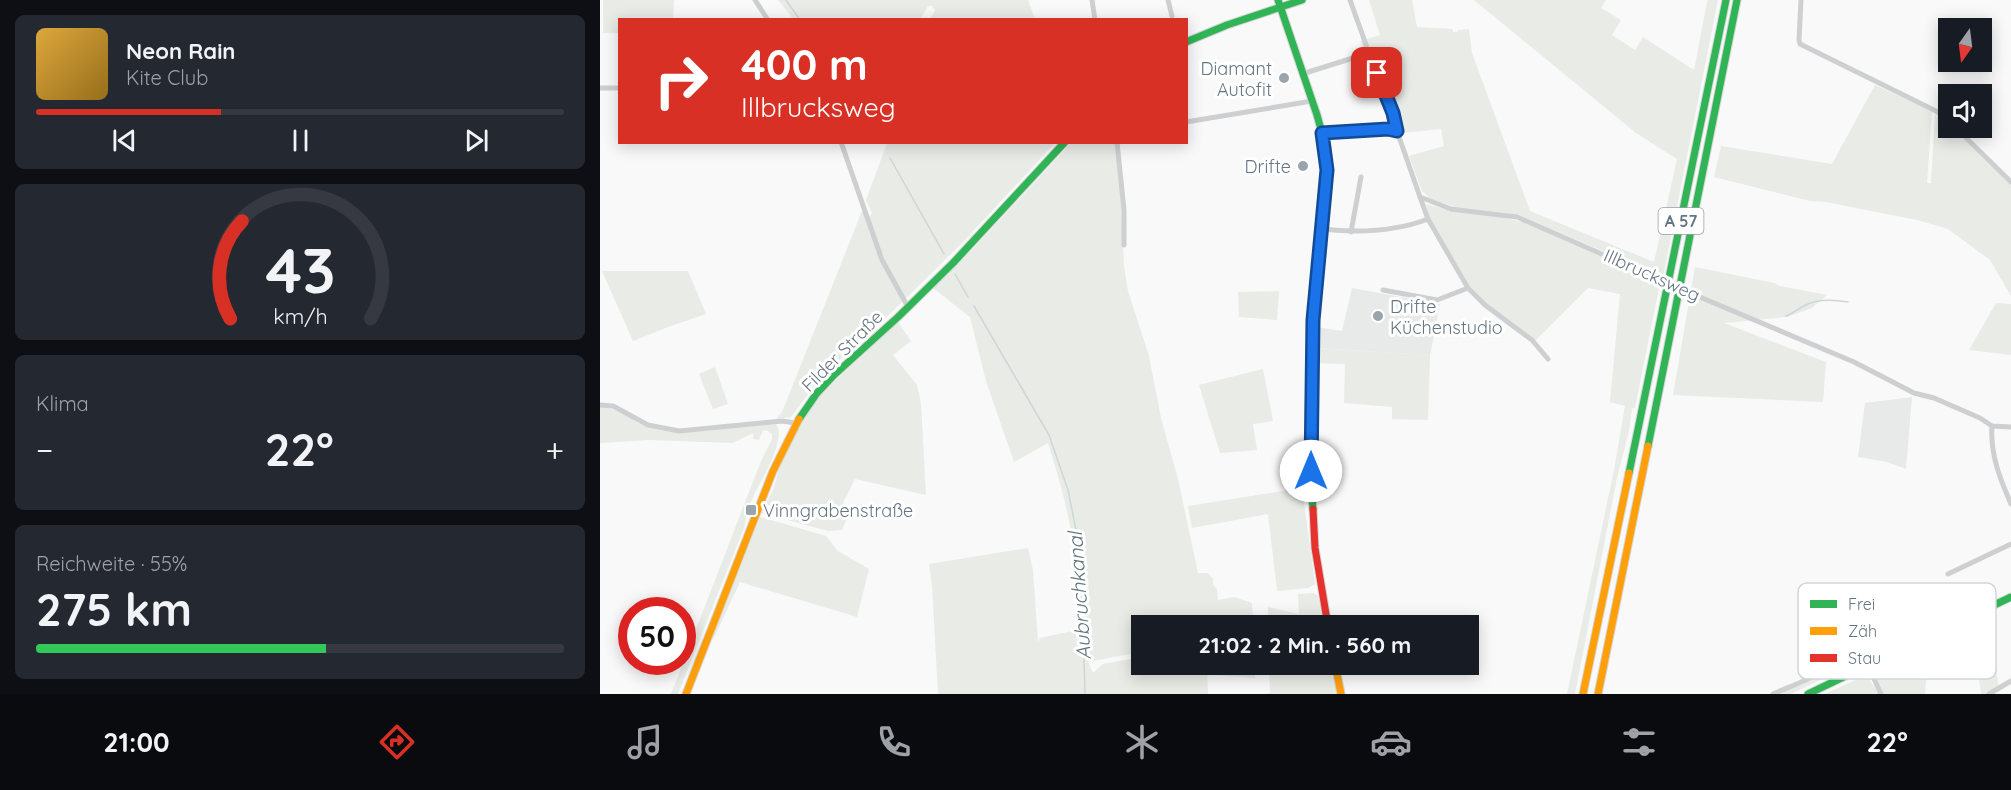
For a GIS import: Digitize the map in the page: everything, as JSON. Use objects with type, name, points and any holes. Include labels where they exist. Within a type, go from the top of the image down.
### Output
[{"type":"main road","points":[[1188,41],[1280,4],[1302,0]]},
{"type":"main road","name":"A 57","points":[[1584,694],[1726,0]]},
{"type":"main road","name":"A 57","points":[[1600,694],[1642,470],[1737,0]]},
{"type":"main road","points":[[1280,4],[1322,133],[1327,170],[1313,320],[1311,485],[1315,548],[1326,615]]},
{"type":"main road","name":"Filder Straße","points":[[686,694],[773,471],[796,423],[817,393],[833,376],[908,307],[996,219],[1063,144]]},
{"type":"main road","points":[[1996,604],[2011,597]]},
{"type":"main road","points":[[1337,675],[1341,694]]},
{"type":"main road","points":[[1808,694],[1840,679]]},
{"type":"street","points":[[755,0],[767,18]]},
{"type":"street","points":[[1092,0],[1095,18]]},
{"type":"street","points":[[1168,0],[1172,16]]},
{"type":"street","points":[[1350,0],[1393,113],[1397,131],[1428,219],[1468,288],[1485,305],[1532,340],[1548,359]]},
{"type":"street","points":[[1801,0],[1799,40],[1804,46],[1938,112]]},
{"type":"street","points":[[1302,74],[1369,53]]},
{"type":"street","points":[[600,88],[618,88]]},
{"type":"street","points":[[1188,122],[1312,101]]},
{"type":"street","points":[[1322,133],[1388,129],[1397,131]]},
{"type":"street","points":[[1966,138],[2011,182]]},
{"type":"street","points":[[842,144],[882,260],[908,307]]},
{"type":"street","points":[[1117,144],[1124,202],[1124,245]]},
{"type":"street","points":[[1351,232],[1361,177]]},
{"type":"street","name":"Illbrucksweg","points":[[1420,197],[1450,209],[1517,218],[1843,358],[1914,393],[1934,398],[1980,418],[1992,426],[2011,427]]},
{"type":"street","points":[[1322,229],[1351,232],[1400,228],[1428,219]]},
{"type":"street","points":[[1383,290],[1437,300],[1468,288]]},
{"type":"street","points":[[600,405],[613,406],[648,425],[679,431],[782,421],[796,423]]},
{"type":"street","points":[[1992,426],[1991,438],[1997,470],[2011,504]]},
{"type":"street","points":[[1948,574],[2011,544]]},
{"type":"street","points":[[1773,694],[1806,679]]},
{"type":"street","points":[[1874,679],[1881,694]]},
{"type":"street","points":[[1989,694],[2011,681]]},
{"type":"shaded area","points":[[603,0],[674,0],[673,18],[618,18],[618,33],[603,33]]},
{"type":"shaded area","points":[[778,0],[1028,0],[1035,18],[931,18],[935,10],[932,6],[928,6],[921,18],[792,18]]},
{"type":"shaded area","points":[[1369,0],[1412,0],[1417,27],[1453,29],[1453,32],[1469,29],[1472,53],[1530,211],[1654,262],[1677,159],[1636,133],[1474,0],[1606,0],[1601,8],[1621,20],[1612,35],[1635,50],[1643,37],[1694,70],[1707,2],[1718,0],[1663,277],[1526,218],[1507,213],[1456,207],[1431,199],[1422,191],[1409,156],[1444,146],[1441,129],[1401,133],[1391,103],[1385,104],[1360,41],[1380,35]]},
{"type":"shaded area","points":[[1875,85],[1932,111],[1927,183],[1931,183],[1935,115],[1938,117],[1938,138],[1962,138],[2011,185],[2011,296],[1990,260],[1948,229],[1917,220],[1826,202],[1810,201],[1714,177],[1721,146],[1832,164]]},
{"type":"shaded area","points":[[887,144],[1054,144],[962,243],[829,370],[791,417],[776,419],[782,412],[862,211],[868,220],[872,213],[866,200]]},
{"type":"shaded area","points":[[1070,144],[1115,144],[1120,180],[1124,266],[1128,291],[1149,356],[1161,418],[1178,479],[1198,573],[1208,573],[1213,579],[1218,600],[1234,597],[1252,603],[1253,615],[1131,615],[1131,654],[1088,662],[1093,673],[1103,664],[1131,659],[1131,675],[1207,675],[1208,694],[938,694],[929,564],[1028,548],[1033,570],[1038,642],[1040,638],[1078,630],[1077,578],[1072,538],[1062,490],[1048,443],[1014,462],[986,381],[970,317],[933,288],[973,249]]},
{"type":"shaded area","points":[[1426,204],[1525,223],[1660,283],[1635,408],[1632,408],[1629,431],[1617,478],[1575,694],[1567,694],[1614,470],[1625,406],[1610,402],[1620,294],[1588,288],[1535,341],[1487,304],[1470,286],[1429,216]]},
{"type":"shaded area","points":[[1695,267],[1827,295],[1812,308],[1787,317],[1724,323],[1826,362],[1823,402],[1673,395]]},
{"type":"shaded area","points":[[602,271],[688,271],[706,314],[633,341]]},
{"type":"shaded area","points":[[1352,288],[1440,304],[1430,355],[1317,348],[1317,327],[1342,331]]},
{"type":"shaded area","points":[[1279,291],[1277,320],[1239,317],[1238,292]]},
{"type":"shaded area","points":[[1996,303],[2011,304],[2011,355],[1969,350]]},
{"type":"shaded area","points":[[903,306],[823,382],[795,417],[823,380]]},
{"type":"shaded area","points":[[898,322],[911,341],[893,355],[917,385],[921,404],[926,495],[855,479],[843,503],[851,509],[842,530],[828,531],[761,513],[774,488],[779,468],[799,424],[820,395]]},
{"type":"shaded area","points":[[1317,348],[1430,355],[1428,420],[1392,419],[1392,407],[1344,403],[1345,364],[1316,363]]},
{"type":"shaded area","points":[[715,367],[728,404],[713,409],[699,374]]},
{"type":"shaded area","points":[[1263,369],[1273,421],[1253,424],[1257,450],[1220,453],[1199,385]]},
{"type":"shaded area","points":[[1912,397],[1906,469],[1887,462],[1858,457],[1865,403]]},
{"type":"shaded area","points":[[600,407],[616,410],[638,423],[669,432],[680,433],[776,424],[778,440],[776,450],[751,501],[744,528],[696,649],[696,629],[761,461],[772,439],[772,434],[763,430],[759,440],[753,439],[753,433],[733,443],[649,440],[600,443]]},
{"type":"shaded area","points":[[1302,488],[1315,584],[1308,588],[1277,591],[1268,514],[1192,528],[1188,506]]},
{"type":"shaded area","points":[[760,517],[826,536],[838,551],[869,569],[857,617],[740,582],[713,640]]},
{"type":"shaded area","points":[[1314,593],[1318,596],[1322,615],[1268,615],[1268,607],[1299,614],[1298,594]]},
{"type":"shaded area","points":[[1996,662],[1998,685],[2004,683],[1987,694],[1981,694],[1979,679],[1996,679]]},
{"type":"shaded area","points":[[678,675],[686,675],[678,694],[671,694]]},
{"type":"shaded area","points":[[1212,675],[1255,675],[1255,678]]},
{"type":"shaded area","points":[[1269,675],[1334,675],[1337,694],[1264,694],[1270,693]]},
{"type":"shaded area","points":[[1810,679],[1822,679],[1791,694],[1779,694]]},
{"type":"shaded area","points":[[1857,679],[1869,679],[1879,694],[1825,694]]},
{"type":"shaded area","points":[[1877,679],[1926,679],[1925,694],[1883,694]]},
{"type":"waterway","name":"Aubruchkanal","points":[[786,0],[799,18]]},
{"type":"waterway","name":"Aubruchkanal","points":[[890,158],[944,254]]},
{"type":"waterway","name":"Aubruchkanal","points":[[955,274],[968,297]]},
{"type":"waterway","points":[[1786,316],[1812,302],[1833,300],[1848,302]]},
{"type":"waterway","name":"Aubruchkanal","points":[[974,306],[1049,435],[1068,490],[1081,555],[1085,694]]},
{"type":"traffic: fast","points":[[1278,0],[1317,115],[1327,169],[1313,319],[1311,485],[1313,509]]},
{"type":"traffic: fast","points":[[1188,41],[1227,25],[1302,0]]},
{"type":"traffic: fast","points":[[1629,473],[1726,0]]},
{"type":"traffic: fast","points":[[1648,446],[1737,0]]},
{"type":"traffic: fast","points":[[799,419],[817,393],[833,376],[953,263],[1063,144]]},
{"type":"traffic: fast","points":[[1996,604],[2011,597]]},
{"type":"traffic: fast","points":[[1808,694],[1839,679]]},
{"type":"traffic: slow","points":[[686,694],[773,471],[799,419]]},
{"type":"traffic: slow","points":[[1598,694],[1648,446]]},
{"type":"traffic: slow","points":[[1583,694],[1629,473]]},
{"type":"traffic: slow","points":[[1337,675],[1341,694]]},
{"type":"traffic: jam","points":[[1313,509],[1315,548],[1326,615]]},
{"type":"place","name":"Diamant Autofit","points":[[1284,78]]},
{"type":"place","name":"Drifte","points":[[1303,166]]},
{"type":"place","name":"Drifte Küchenstudio","points":[[1378,316]]},
{"type":"place","name":"Vinngrabenstraße","points":[[751,510]]},
{"type":"route","points":[[1311,471],[1313,320],[1327,170],[1322,133],[1388,129],[1397,131],[1393,113],[1377,73]]}]
